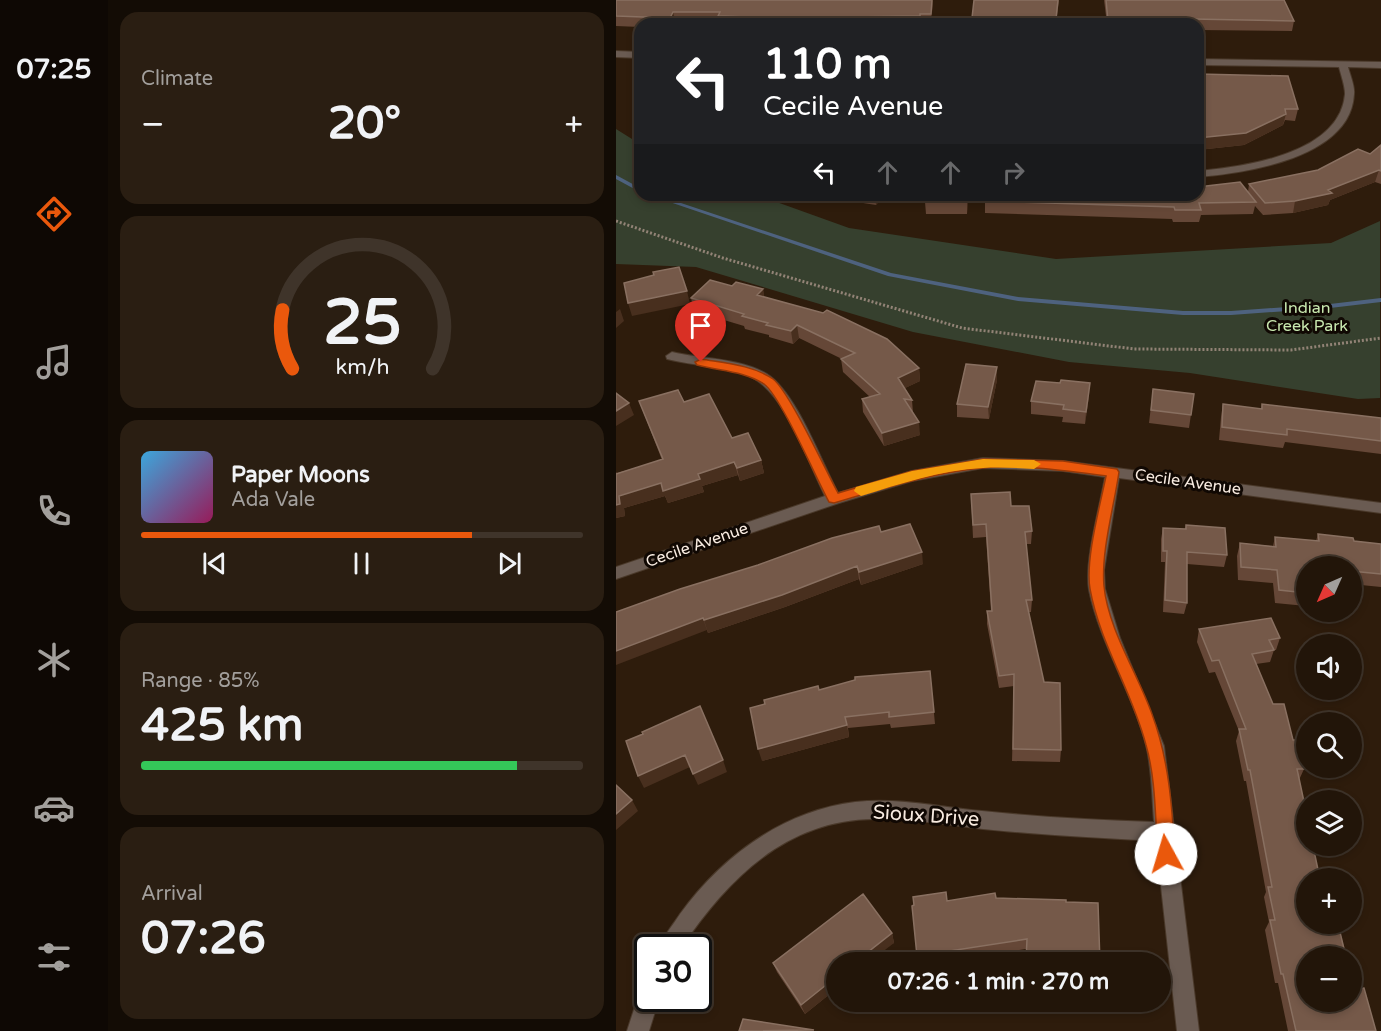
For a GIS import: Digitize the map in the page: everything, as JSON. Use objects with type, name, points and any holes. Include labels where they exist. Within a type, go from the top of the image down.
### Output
[{"type":"street","points":[[616,54],[634,55]]},
{"type":"street","points":[[1204,62],[1381,65]]},
{"type":"street","points":[[1204,174],[1235,171],[1280,162],[1314,148],[1337,134],[1352,114],[1356,100],[1352,82],[1343,65]]},
{"type":"street","points":[[672,356],[747,372],[770,382],[786,407],[834,499]]},
{"type":"street","name":"Cecile Avenue","points":[[616,573],[834,499],[912,476],[983,463],[1063,466],[1381,508]]},
{"type":"street","points":[[1113,472],[1096,570],[1097,589],[1112,638],[1155,746],[1162,787],[1164,832],[1188,1031]]},
{"type":"street","name":"Sioux Drive","points":[[679,934],[699,905],[734,867],[784,833],[825,817],[856,811],[887,810],[1055,827],[1164,832]]},
{"type":"street","points":[[638,1031],[644,1012]]},
{"type":"path","points":[[616,221],[723,258],[962,328],[1134,349],[1291,350],[1381,338]]},
{"type":"green space","name":"Indian Creek Park","points":[[616,129],[634,140],[634,201],[774,201],[849,228],[1056,259],[1331,243],[1380,221],[1380,398],[1358,399],[1190,373],[1069,362],[913,332],[696,267],[616,264]]},
{"type":"building","points":[[616,0],[932,0],[931,14],[920,14],[920,16],[776,18],[718,16],[720,12],[673,12],[670,18],[616,16]]},
{"type":"building","points":[[974,0],[1058,0],[1056,18],[972,18]]},
{"type":"building","points":[[1106,0],[1284,0],[1294,21],[1204,18],[1108,18]]},
{"type":"building","points":[[1204,74],[1288,76],[1298,109],[1285,109],[1286,114],[1246,133],[1204,137]]},
{"type":"building","points":[[1381,145],[1381,171],[1328,190],[1332,193],[1295,201],[1265,203],[1249,184],[1318,170],[1358,149],[1370,154]]},
{"type":"building","points":[[1240,182],[1256,202],[1199,203],[1201,210],[1175,210],[1174,207],[984,201],[1204,201],[1204,186]]},
{"type":"building","points":[[925,201],[967,201],[967,202]]},
{"type":"building","points":[[679,267],[687,291],[628,303],[624,283],[654,275],[653,272]]},
{"type":"building","points":[[710,280],[732,286],[736,282],[763,289],[757,295],[823,313],[827,310],[887,339],[919,368],[898,378],[912,400],[904,399],[919,422],[882,433],[862,399],[880,394],[841,359],[855,353],[797,325],[791,331],[766,325],[768,323],[742,316],[744,314],[691,298]]},
{"type":"building","points":[[966,364],[997,367],[988,407],[957,404]]},
{"type":"building","points":[[1061,380],[1090,383],[1086,412],[1063,409],[1064,405],[1031,401],[1036,381],[1060,383]]},
{"type":"building","points":[[1153,389],[1194,394],[1191,415],[1151,410]]},
{"type":"building","points":[[678,390],[684,402],[709,394],[732,438],[748,433],[761,460],[737,468],[734,462],[698,474],[700,479],[663,491],[661,483],[619,496],[620,504],[616,505],[616,474],[663,459],[639,401]]},
{"type":"building","points":[[616,393],[629,403],[616,411]]},
{"type":"building","points":[[1223,404],[1262,409],[1262,404],[1381,418],[1381,441],[1287,429],[1287,435],[1222,427]]},
{"type":"building","points":[[1010,492],[1011,506],[1029,506],[1032,531],[1025,532],[1032,600],[1026,600],[1044,682],[1060,683],[1061,750],[1013,749],[1014,674],[999,676],[987,611],[992,611],[986,524],[973,525],[971,494]]},
{"type":"building","points":[[910,524],[922,552],[859,572],[857,566],[782,595],[704,620],[703,618],[616,651],[616,612],[832,538],[879,526],[881,532]]},
{"type":"building","points":[[1186,525],[1225,528],[1227,555],[1187,552],[1187,603],[1165,600],[1167,551],[1163,551],[1163,528],[1186,529]]},
{"type":"building","points":[[1318,534],[1381,544],[1381,574],[1362,572],[1362,556],[1296,556],[1296,592],[1279,590],[1277,570],[1241,567],[1240,543],[1276,547],[1275,537],[1319,541]]},
{"type":"building","points":[[1271,618],[1280,638],[1269,640],[1274,650],[1252,654],[1273,704],[1284,704],[1293,740],[1296,740],[1296,778],[1299,778],[1302,790],[1296,790],[1296,856],[1315,856],[1318,868],[1296,868],[1296,934],[1340,934],[1343,946],[1296,946],[1296,1012],[1362,1012],[1362,988],[1364,988],[1376,1031],[1296,1031],[1270,920],[1275,920],[1268,887],[1272,887],[1250,770],[1248,770],[1239,729],[1246,729],[1219,660],[1212,661],[1199,629]]},
{"type":"building","points":[[930,671],[934,712],[889,717],[889,712],[845,717],[847,725],[758,749],[750,708],[765,704],[764,700],[818,686],[819,690],[855,680],[855,677]]},
{"type":"building","points":[[700,706],[723,760],[693,774],[685,755],[638,776],[626,741]]},
{"type":"building","points":[[616,785],[632,800],[616,814]]},
{"type":"building","points":[[946,892],[947,901],[995,893],[996,898],[1098,903],[1100,952],[1026,952],[1027,939],[943,952],[917,952],[913,897]]},
{"type":"building","points":[[863,894],[892,933],[868,952],[826,952],[826,985],[801,1005],[773,963]]},
{"type":"building","points":[[743,1019],[814,1030],[739,1031]]},
{"type":"waterway","points":[[616,177],[634,187]]},
{"type":"waterway","points":[[670,201],[890,275],[1018,299],[1183,313],[1231,313],[1381,300]]},
{"type":"slow traffic","points":[[861,491],[953,467],[983,463],[1034,464]]},
{"type":"route","points":[[701,362],[747,372],[770,382],[777,390],[834,499],[912,476],[983,463],[1063,466],[1113,472],[1096,570],[1097,589],[1112,638],[1155,746],[1162,787],[1166,854]]}]
